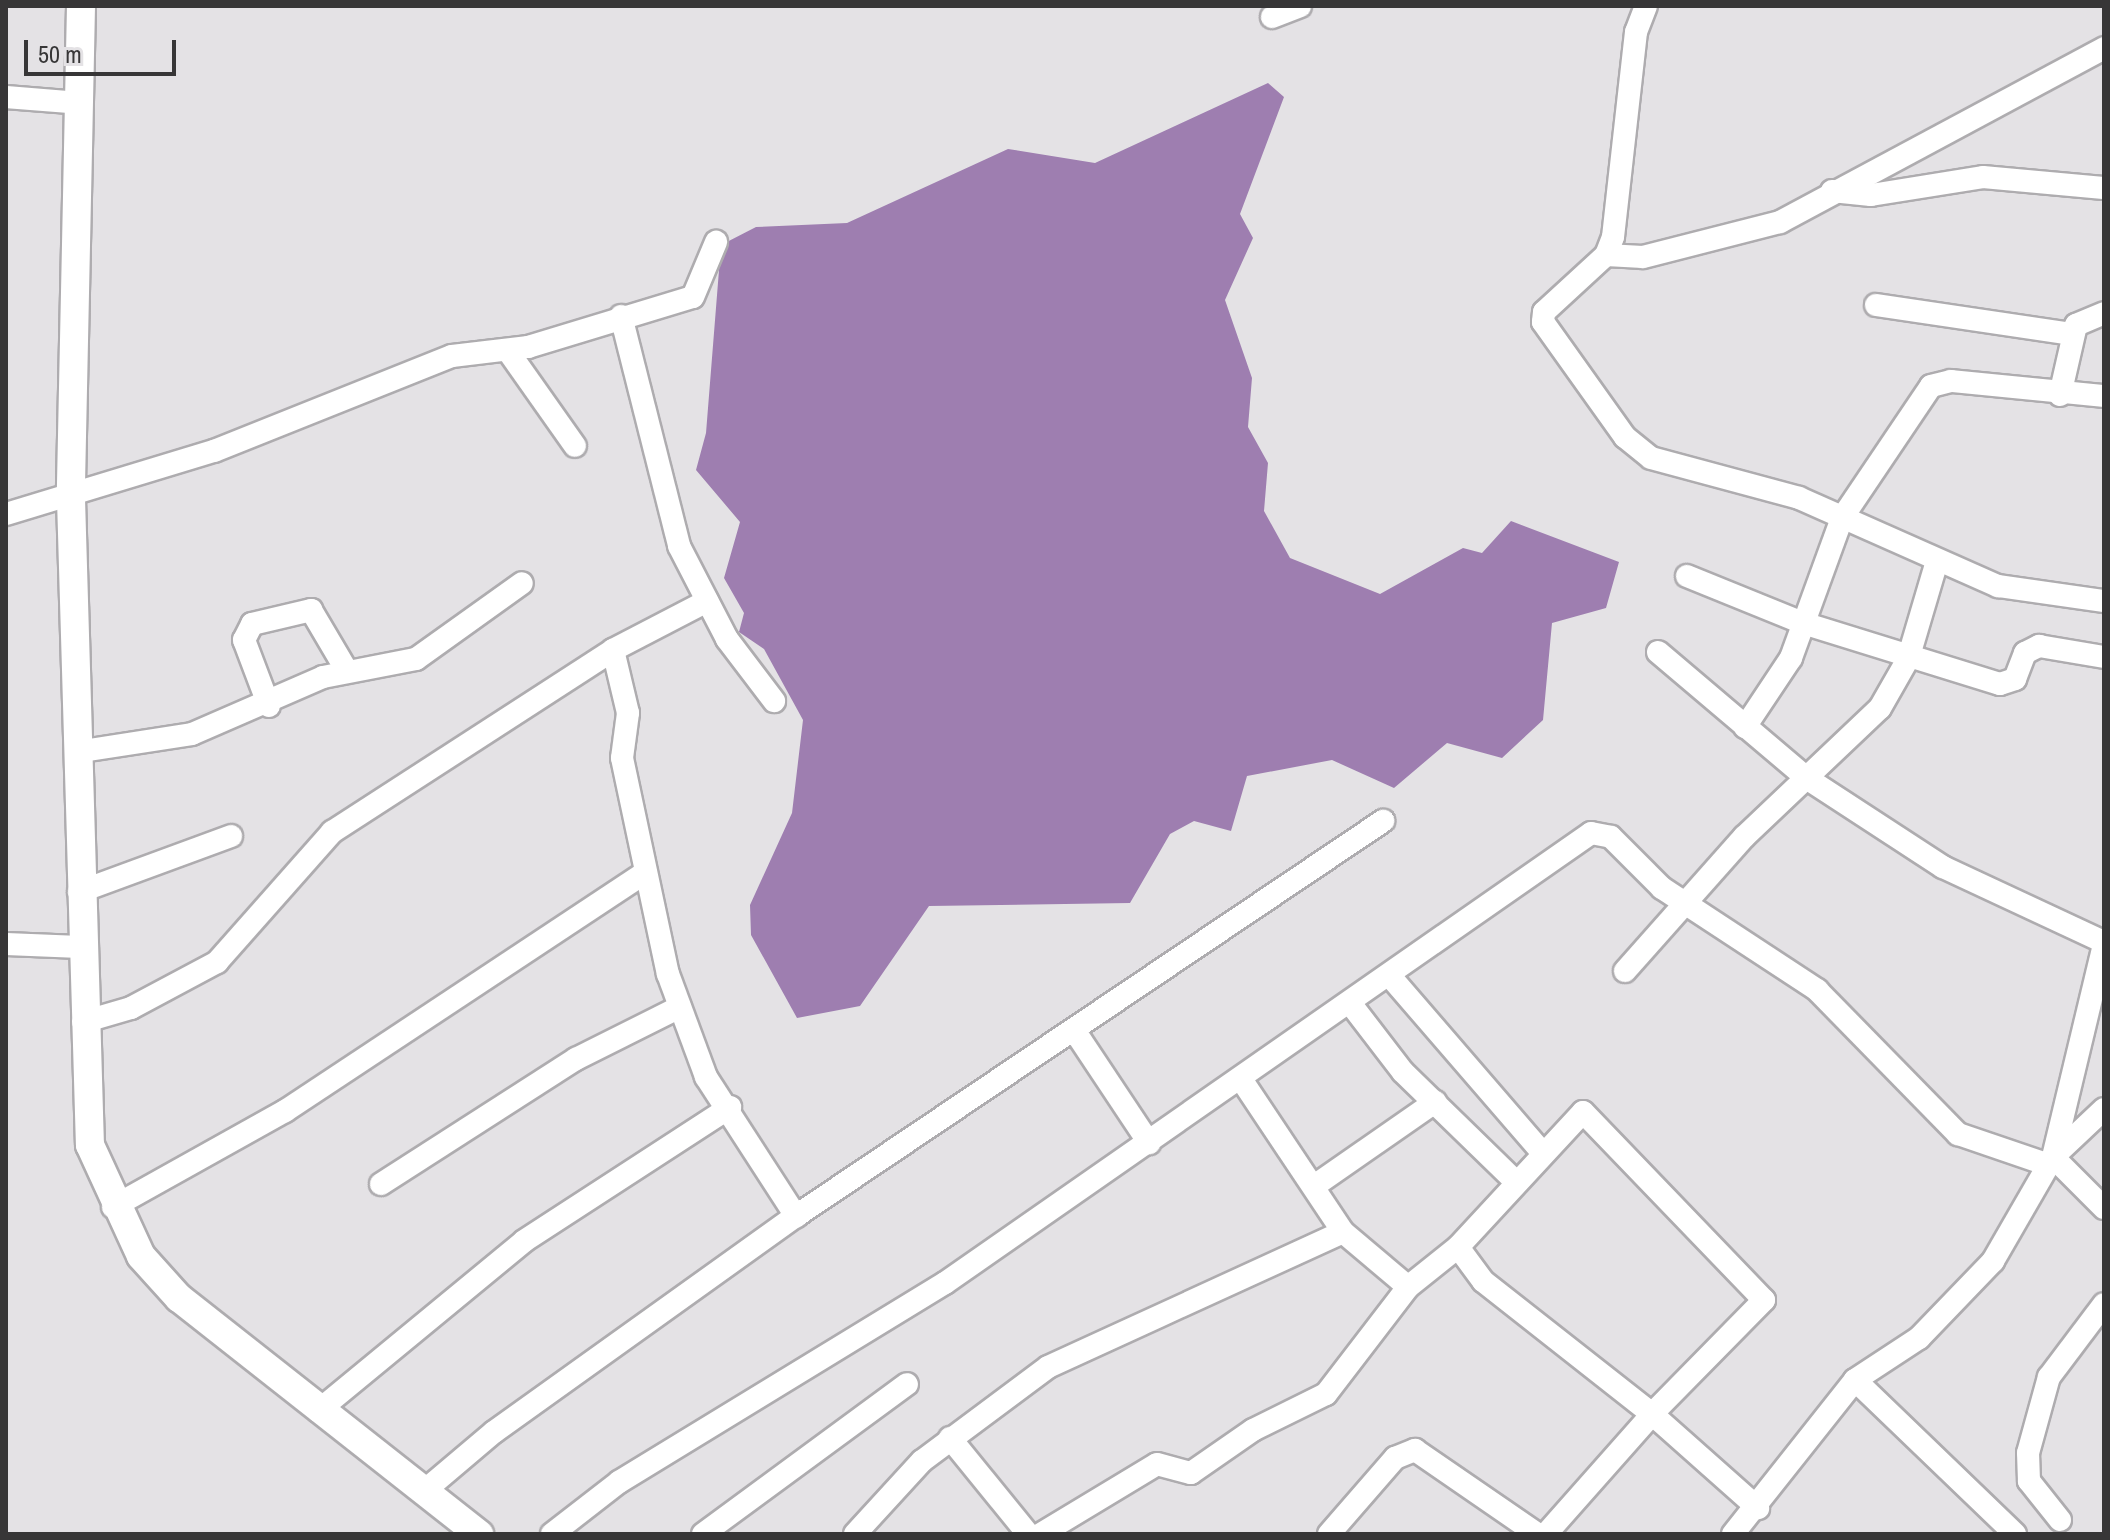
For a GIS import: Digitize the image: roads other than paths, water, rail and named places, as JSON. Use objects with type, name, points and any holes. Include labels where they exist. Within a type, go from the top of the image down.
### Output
[{"type":"main road","points":[[81,6],[71,499],[80,947],[90,1145],[113,1207],[141,1256],[179,1298],[318,1411],[479,1534]]},
{"type":"street","points":[[1272,17],[1300,6]]},
{"type":"street","points":[[1646,6],[1636,32],[1624,162],[1606,255],[1552,302],[1543,322],[1625,437],[1651,458],[1799,498],[1937,561],[2016,590],[2104,601]]},
{"type":"street","points":[[1606,255],[1643,257],[1740,235],[1832,191],[2104,48]]},
{"type":"street","points":[[6,97],[81,103]]},
{"type":"street","points":[[1832,191],[1871,195],[1983,177],[2104,188]]},
{"type":"street","points":[[6,514],[71,499],[452,356],[508,351],[693,297],[716,242]]},
{"type":"street","points":[[1876,305],[2072,334]]},
{"type":"street","points":[[2060,395],[2072,334],[2084,318],[2104,313]]},
{"type":"street","points":[[621,316],[656,469],[679,546],[707,601],[774,701]]},
{"type":"street","points":[[508,351],[575,446]]},
{"type":"street","points":[[1745,727],[1791,658],[1842,518],[1931,386],[1951,381],[2060,395],[2104,396]]},
{"type":"street","points":[[1625,971],[1685,903],[1880,708],[1908,659],[1937,561]]},
{"type":"street","points":[[1687,576],[1803,623],[1908,659],[2000,684],[2015,679],[2025,653],[2039,646],[2104,657]]},
{"type":"street","points":[[76,752],[192,734],[269,706],[347,671],[431,652],[522,583]]},
{"type":"street","points":[[83,1022],[143,1003],[217,962],[332,832],[613,650],[707,601]]},
{"type":"street","points":[[269,706],[244,640],[252,624],[311,610],[347,671]]},
{"type":"street","points":[[613,650],[628,713],[622,758],[644,873],[680,1007],[706,1077],[730,1107],[796,1216]]},
{"type":"street","points":[[1658,652],[1808,779],[1943,867],[2104,943],[2051,1161]]},
{"type":"street","points":[[423,1492],[494,1432],[796,1216],[1383,821]]},
{"type":"street","points":[[552,1534],[619,1482],[863,1336],[1149,1143],[1591,833],[1611,837],[1685,903],[1817,990],[1958,1134],[2051,1161],[2104,1208]]},
{"type":"street","points":[[79,892],[231,836]]},
{"type":"street","points":[[113,1207],[285,1111],[644,873]]},
{"type":"street","points":[[6,944],[80,947]]},
{"type":"street","points":[[1389,975],[1542,1152]]},
{"type":"street","points":[[1350,1003],[1435,1102],[1514,1180]]},
{"type":"street","points":[[381,1184],[576,1059],[680,1007]]},
{"type":"street","points":[[1074,1030],[1149,1143]]},
{"type":"street","points":[[1241,1079],[1317,1184],[1343,1232],[1408,1287]]},
{"type":"street","points":[[1317,1184],[1435,1102]]},
{"type":"street","points":[[318,1411],[505,1255],[730,1107]]},
{"type":"street","points":[[1733,1534],[1758,1508],[1855,1380],[1919,1338],[1993,1261],[2051,1161],[2104,1109]]},
{"type":"street","points":[[1041,1534],[1157,1464],[1191,1473],[1253,1430],[1326,1394],[1408,1287],[1458,1247],[1514,1180],[1583,1112],[1764,1300],[1652,1414],[1546,1534]]},
{"type":"street","points":[[855,1534],[950,1438],[1099,1339],[1176,1314],[1343,1232]]},
{"type":"street","points":[[1458,1247],[1483,1281],[1652,1414],[1758,1508]]},
{"type":"street","points":[[2060,1520],[2029,1481],[2028,1453],[2049,1377],[2104,1304]]},
{"type":"street","points":[[1855,1380],[2015,1534]]},
{"type":"street","points":[[703,1534],[907,1384]]},
{"type":"street","points":[[950,1438],[1028,1534]]},
{"type":"street","points":[[1334,1533],[1395,1458],[1415,1450],[1537,1534]]}]
